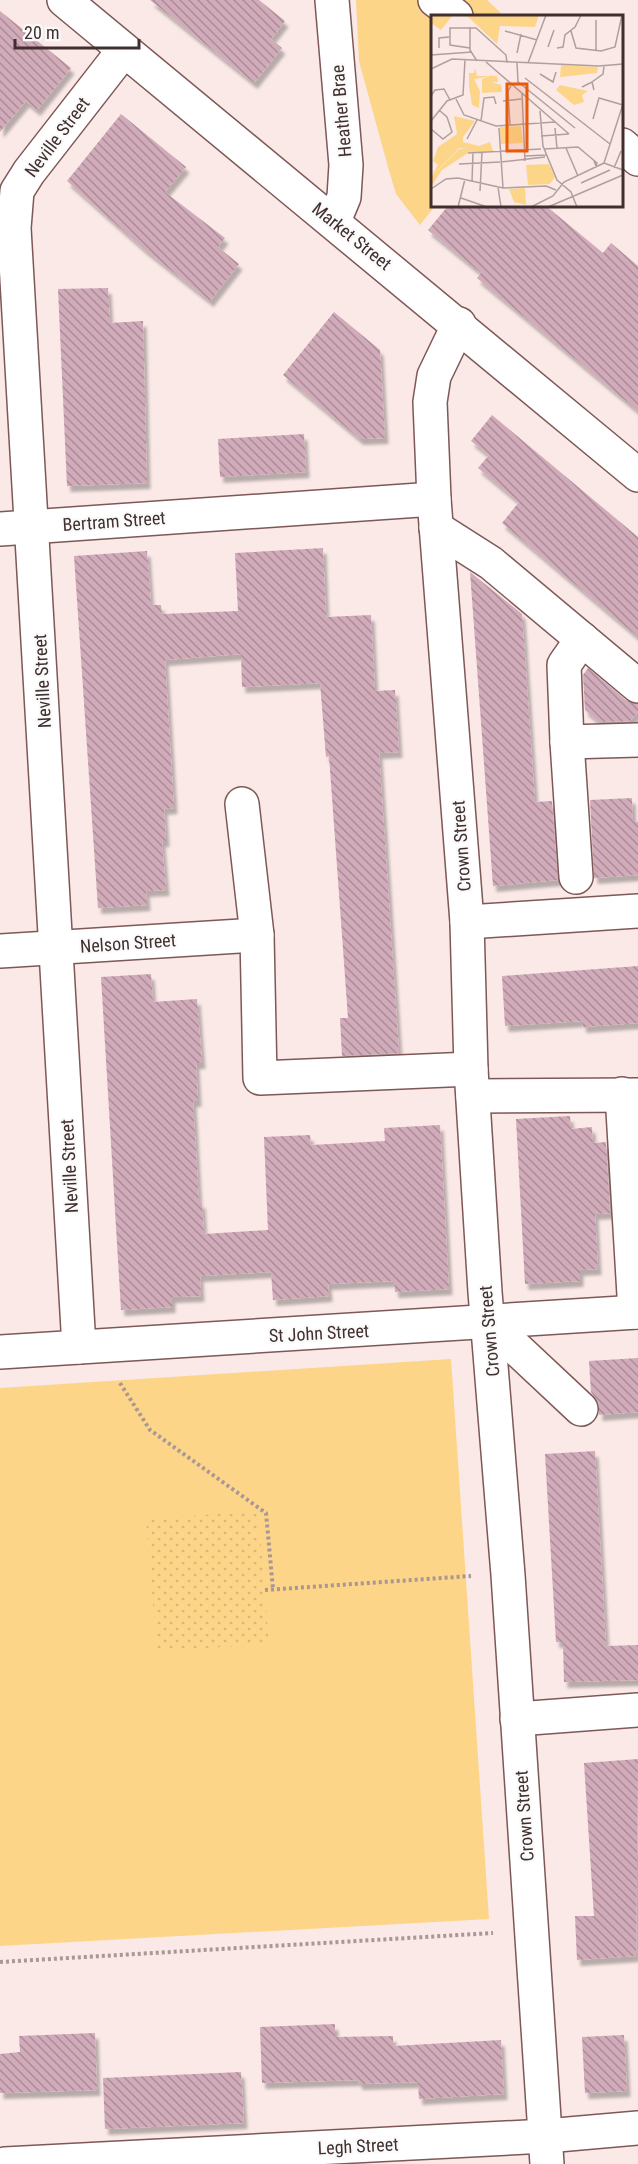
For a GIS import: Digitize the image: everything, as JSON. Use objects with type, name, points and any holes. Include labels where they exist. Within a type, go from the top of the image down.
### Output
[{"type":"street","name":"Market Street","points":[[64,0],[459,324],[638,475]]},
{"type":"street","name":"Heather Brae","points":[[332,0],[346,165],[344,197],[334,221]]},
{"type":"street","points":[[435,0],[455,15]]},
{"type":"street","name":"Neville Street","points":[[89,1346],[57,947],[33,527],[14,228],[9,187],[29,172],[124,50]]},
{"type":"street","points":[[623,147],[638,159]]},
{"type":"street","name":"Crown Street","points":[[459,324],[434,376],[430,402],[435,513],[467,922],[472,1082],[508,1575],[546,2150]]},
{"type":"street","name":"Bertram Street","points":[[0,529],[228,513],[435,513]]},
{"type":"street","points":[[435,513],[638,686]]},
{"type":"street","points":[[576,877],[564,665],[582,639]]},
{"type":"street","points":[[567,742],[638,740]]},
{"type":"street","points":[[242,804],[257,935],[260,1078],[472,1082],[630,1095],[636,1312]]},
{"type":"street","points":[[467,922],[638,911]]},
{"type":"street","name":"Nelson Street","points":[[0,951],[257,935]]},
{"type":"street","name":"St John Street","points":[[0,1352],[636,1312]]},
{"type":"street","points":[[488,1322],[581,1409]]},
{"type":"street","points":[[517,1719],[638,1710]]},
{"type":"street","name":"Legh Street","points":[[5,2164],[546,2150],[638,2128]]},
{"type":"path","points":[[89,1346],[150,1430],[266,1513],[273,1589]]},
{"type":"path","points":[[265,1590],[508,1575]]},
{"type":"path","points":[[0,1962],[499,1932]]},
{"type":"shaded area","points":[[356,0],[487,0],[503,15],[431,15],[431,207],[434,207],[420,225],[396,194],[359,61]]},
{"type":"shaded area","points":[[451,1359],[489,1919],[0,1946],[0,1388]]},
{"type":"shaded area","points":[[258,1511],[269,1644],[157,1651],[146,1519]]},
{"type":"building","points":[[150,0],[259,0],[285,21],[271,39],[282,48],[254,83]]},
{"type":"building","points":[[0,11],[71,68],[37,110],[26,101],[0,132]]},
{"type":"building","points":[[121,114],[186,167],[165,192],[225,238],[218,247],[239,264],[210,301],[144,249],[67,181]]},
{"type":"building","points":[[447,207],[547,207],[603,253],[611,243],[638,266],[638,411],[477,278],[481,273],[428,230]]},
{"type":"building","points":[[108,288],[110,323],[143,321],[147,483],[67,486],[58,289]]},
{"type":"building","points":[[334,312],[380,350],[385,438],[360,439],[283,375]]},
{"type":"building","points":[[492,415],[638,537],[638,637],[502,523],[519,502],[478,468],[489,455],[471,441]]},
{"type":"building","points":[[304,434],[306,472],[220,477],[218,439]]},
{"type":"building","points":[[323,548],[326,617],[371,615],[375,691],[395,690],[399,752],[379,753],[399,1053],[342,1056],[340,1018],[348,1018],[329,756],[326,757],[320,683],[242,687],[241,654],[165,660],[174,808],[164,809],[166,841],[162,841],[166,890],[146,891],[147,905],[98,908],[74,556],[147,551],[151,605],[161,605],[162,614],[238,611],[235,553]]},
{"type":"building","points":[[470,572],[522,614],[535,802],[552,801],[558,880],[493,886]]},
{"type":"building","points":[[588,668],[626,700],[638,704],[638,712],[630,721],[599,722],[585,710],[583,675]]},
{"type":"building","points":[[632,798],[633,822],[638,822],[638,875],[594,878],[590,800]]},
{"type":"building","points":[[638,966],[638,1023],[583,1027],[582,1021],[505,1026],[502,976]]},
{"type":"building","points":[[151,974],[153,1002],[197,999],[202,1063],[196,1063],[198,1101],[193,1101],[199,1203],[202,1202],[204,1234],[268,1230],[264,1137],[310,1135],[311,1145],[385,1141],[384,1128],[440,1125],[449,1289],[395,1292],[394,1281],[328,1284],[329,1296],[273,1300],[271,1272],[200,1276],[201,1296],[172,1297],[172,1307],[121,1310],[101,977]]},
{"type":"building","points":[[570,1116],[571,1129],[592,1127],[593,1143],[606,1142],[610,1213],[595,1214],[598,1269],[580,1270],[580,1281],[525,1284],[516,1119]]},
{"type":"building","points":[[638,1358],[638,1412],[599,1415],[599,1403],[591,1392],[589,1361]]},
{"type":"building","points":[[595,1451],[606,1646],[638,1645],[638,1680],[564,1682],[563,1642],[556,1642],[545,1454]]},
{"type":"building","points":[[638,1759],[636,1956],[577,1960],[575,1916],[594,1916],[584,1763]]},
{"type":"building","points":[[335,2024],[335,2037],[393,2036],[393,2046],[501,2040],[504,2094],[419,2099],[418,2082],[359,2084],[358,2080],[262,2083],[260,2027]]},
{"type":"building","points":[[95,2033],[97,2090],[0,2093],[0,2054],[20,2052],[19,2036]]},
{"type":"building","points":[[624,2035],[627,2091],[585,2093],[582,2037]]},
{"type":"building","points":[[241,2072],[244,2123],[105,2129],[103,2078]]}]
